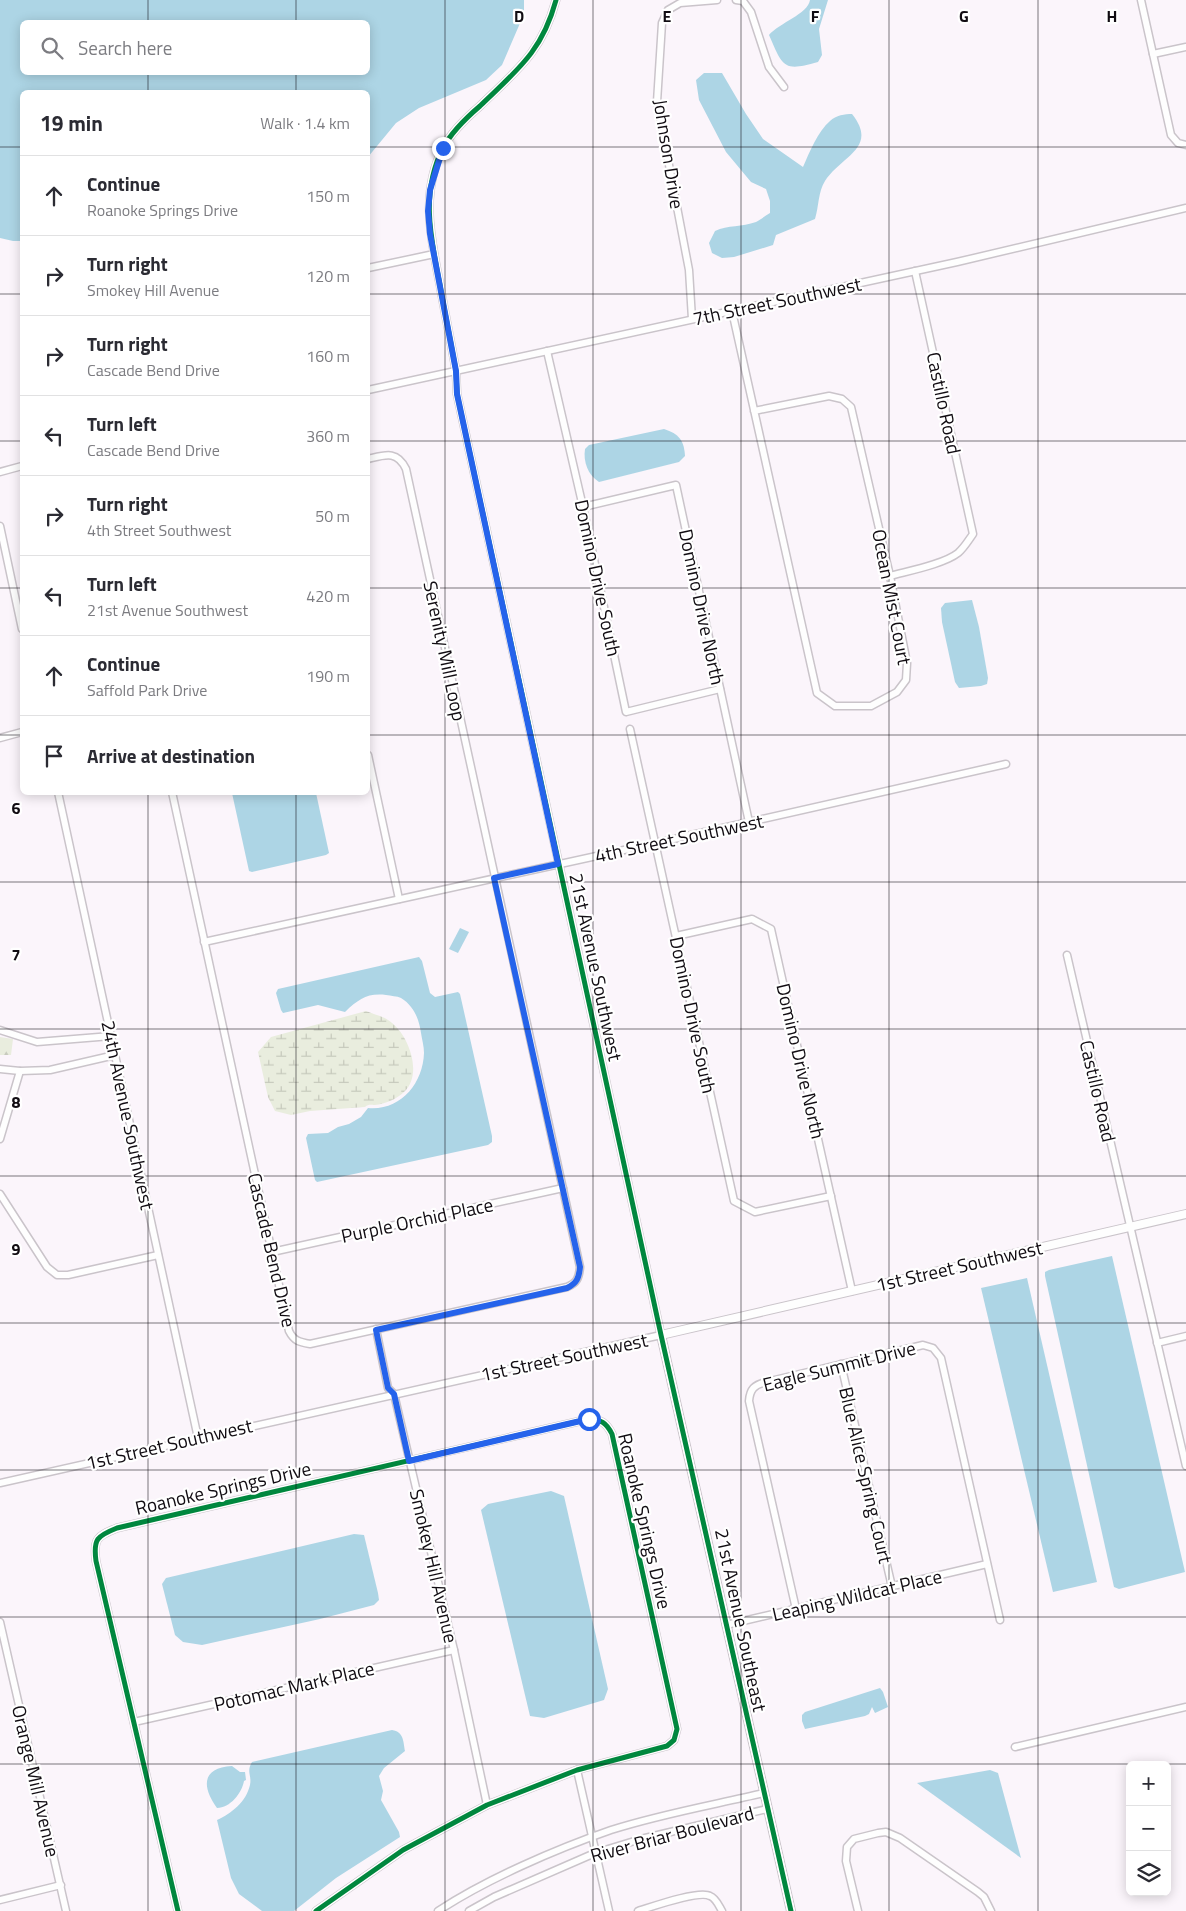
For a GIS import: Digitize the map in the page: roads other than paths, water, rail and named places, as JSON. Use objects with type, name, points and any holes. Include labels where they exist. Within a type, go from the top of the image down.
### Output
[{"type":"street","name":"21st Avenue Southwest","points":[[556,0],[552,16],[528,59],[458,126],[443,148],[430,190],[428,211],[434,254],[456,371],[457,394],[661,1335]]},
{"type":"street","name":"Johnson Drive","points":[[692,319],[689,270],[657,102],[662,23],[668,10],[680,3],[717,0]]},
{"type":"street","points":[[736,0],[743,1],[751,12],[769,67],[784,87]]},
{"type":"street","points":[[1141,0],[1171,135],[1178,143],[1186,145]]},
{"type":"street","points":[[1153,54],[1186,47]]},
{"type":"street","name":"7th Street Southwest","points":[[370,390],[915,271],[1186,208]]},
{"type":"street","points":[[370,268],[434,254]]},
{"type":"street","name":"Castillo Road","points":[[890,576],[933,564],[957,554],[973,534],[915,271]]},
{"type":"street","name":"Ocean Mist Court","points":[[732,311],[754,411],[817,692],[835,706],[871,706],[897,692],[906,680],[907,663],[890,576],[851,407],[842,399],[828,396],[754,411]]},
{"type":"street","name":"Domino Drive South","points":[[547,351],[583,507],[626,712],[720,689]]},
{"type":"street","name":"Serenity Mill Loop","points":[[370,459],[387,455],[396,457],[402,461],[406,469],[494,878]]},
{"type":"street","points":[[0,472],[20,467]]},
{"type":"street","name":"Domino Drive North","points":[[583,507],[676,485],[749,822]]},
{"type":"street","points":[[0,526],[20,620]]},
{"type":"street","name":"Domino Drive South","points":[[630,729],[734,1201],[755,1212],[831,1196]]},
{"type":"street","points":[[0,738],[20,733]]},
{"type":"street","points":[[370,764],[399,899]]},
{"type":"street","name":"4th Street Southwest","points":[[204,942],[656,844],[1006,764]]},
{"type":"street","name":"24th Avenue Southwest","points":[[59,795],[198,1438]]},
{"type":"street","name":"Cascade Bend Drive","points":[[173,795],[289,1331],[292,1338],[298,1342],[310,1344],[567,1288],[575,1284],[579,1277],[580,1267],[494,878]]},
{"type":"street","name":"Domino Drive North","points":[[676,936],[752,919],[771,929],[852,1291]]},
{"type":"street","name":"Castillo Road","points":[[1067,955],[1186,1463]]},
{"type":"street","points":[[0,1030],[37,1042],[111,1036]]},
{"type":"street","points":[[0,1069],[20,1071],[50,1070],[115,1055]]},
{"type":"street","points":[[0,1139],[20,1071]]},
{"type":"street","name":"Purple Orchid Place","points":[[272,1252],[562,1188]]},
{"type":"street","points":[[0,1194],[47,1267],[57,1275],[68,1275],[158,1256]]},
{"type":"street","name":"1st Street Southwest","points":[[0,1483],[661,1335],[1186,1214]]},
{"type":"street","name":"Smokey Hill Avenue","points":[[376,1330],[388,1388],[394,1394],[488,1805]]},
{"type":"street","name":"21st Avenue Southeast","points":[[661,1335],[791,1911]]},
{"type":"street","points":[[1157,1343],[1186,1336]]},
{"type":"street","name":"Eagle Summit Drive","points":[[796,1609],[749,1401],[750,1392],[757,1384],[923,1345],[933,1348],[941,1358],[1000,1620]]},
{"type":"street","name":"Blue Alice Spring Court","points":[[841,1364],[892,1586]]},
{"type":"street","name":"Roanoke Springs Drive","points":[[178,1911],[96,1561],[95,1549],[97,1539],[117,1528],[589,1419],[600,1420],[607,1424],[612,1434],[677,1729],[674,1740],[667,1746],[577,1770],[488,1805],[403,1850],[316,1911]]},
{"type":"street","name":"Leaping Wildcat Place","points":[[726,1625],[987,1564]]},
{"type":"street","name":"Orange Mill Avenue","points":[[0,1622],[66,1911]]},
{"type":"street","name":"Potomac Mark Place","points":[[134,1722],[454,1650]]},
{"type":"street","points":[[1015,1748],[1186,1708]]},
{"type":"street","points":[[577,1770],[608,1911]]},
{"type":"street","name":"River Briar Boulevard","points":[[438,1911],[527,1864],[592,1838],[637,1823],[764,1793]]},
{"type":"street","name":"River Briar Boulevard","points":[[469,1911],[494,1897],[595,1853],[642,1839],[767,1809]]},
{"type":"street","points":[[858,1911],[846,1861],[847,1847],[854,1839],[886,1832],[900,1838],[978,1892],[984,1897],[991,1911]]},
{"type":"street","points":[[0,1900],[60,1886]]},
{"type":"street","points":[[638,1911],[665,1902],[702,1894],[714,1898],[722,1911]]},
{"type":"water","points":[[0,0],[524,0],[524,14],[502,65],[486,80],[419,108],[396,123],[370,155],[370,90],[20,90],[20,241],[0,238]]},
{"type":"water","points":[[810,0],[828,0],[819,29],[822,55],[818,62],[791,66],[781,60],[769,35],[779,26],[804,10]]},
{"type":"water","points":[[704,73],[722,73],[763,139],[803,167],[818,136],[835,117],[852,114],[859,126],[861,135],[860,144],[855,151],[825,181],[820,194],[815,219],[776,235],[773,245],[734,257],[722,258],[712,253],[709,243],[715,231],[758,221],[770,213],[770,201],[766,189],[751,182],[726,152],[699,100],[696,80]]},
{"type":"water","points":[[664,429],[680,438],[682,442],[685,456],[679,462],[599,482],[589,472],[585,449],[589,445]]},
{"type":"water","points":[[972,600],[988,678],[987,684],[959,688],[955,682],[942,622],[941,608],[945,603]]},
{"type":"water","points":[[232,795],[316,795],[329,853],[252,872],[249,871]]},
{"type":"water","points":[[460,928],[469,932],[458,953],[449,949]]},
{"type":"water","points":[[419,957],[422,961],[430,993],[435,997],[458,992],[460,994],[492,1142],[488,1145],[317,1182],[306,1138],[308,1134],[328,1133],[361,1117],[368,1108],[380,1108],[390,1105],[408,1093],[414,1085],[423,1064],[424,1050],[420,1028],[413,1009],[406,1001],[398,997],[386,995],[368,996],[359,1000],[345,1012],[318,1005],[283,1013],[276,993],[278,989]]},
{"type":"water","points":[[1112,1256],[1185,1572],[1119,1589],[1114,1587],[1045,1276],[1045,1272],[1049,1270]]},
{"type":"water","points":[[1027,1278],[1097,1582],[1053,1592],[981,1288]]},
{"type":"water","points":[[551,1491],[564,1496],[608,1689],[604,1700],[544,1718],[530,1716],[481,1510],[488,1504]]},
{"type":"water","points":[[354,1534],[364,1535],[379,1600],[374,1605],[202,1645],[183,1642],[175,1635],[162,1584],[166,1578]]},
{"type":"water","points":[[880,1688],[888,1707],[875,1713],[872,1707],[869,1714],[865,1716],[805,1729],[802,1715],[805,1712]]},
{"type":"water","points":[[392,1730],[401,1735],[405,1751],[384,1768],[379,1776],[383,1791],[381,1800],[400,1837],[336,1878],[294,1911],[262,1911],[239,1894],[231,1878],[217,1820],[228,1814],[242,1802],[250,1785],[249,1768],[252,1762]]},
{"type":"water","points":[[232,1766],[240,1772],[245,1772],[246,1780],[231,1803],[217,1808],[209,1793],[207,1780],[214,1770]]},
{"type":"water","points":[[990,1770],[998,1773],[1021,1858],[917,1783]]}]
